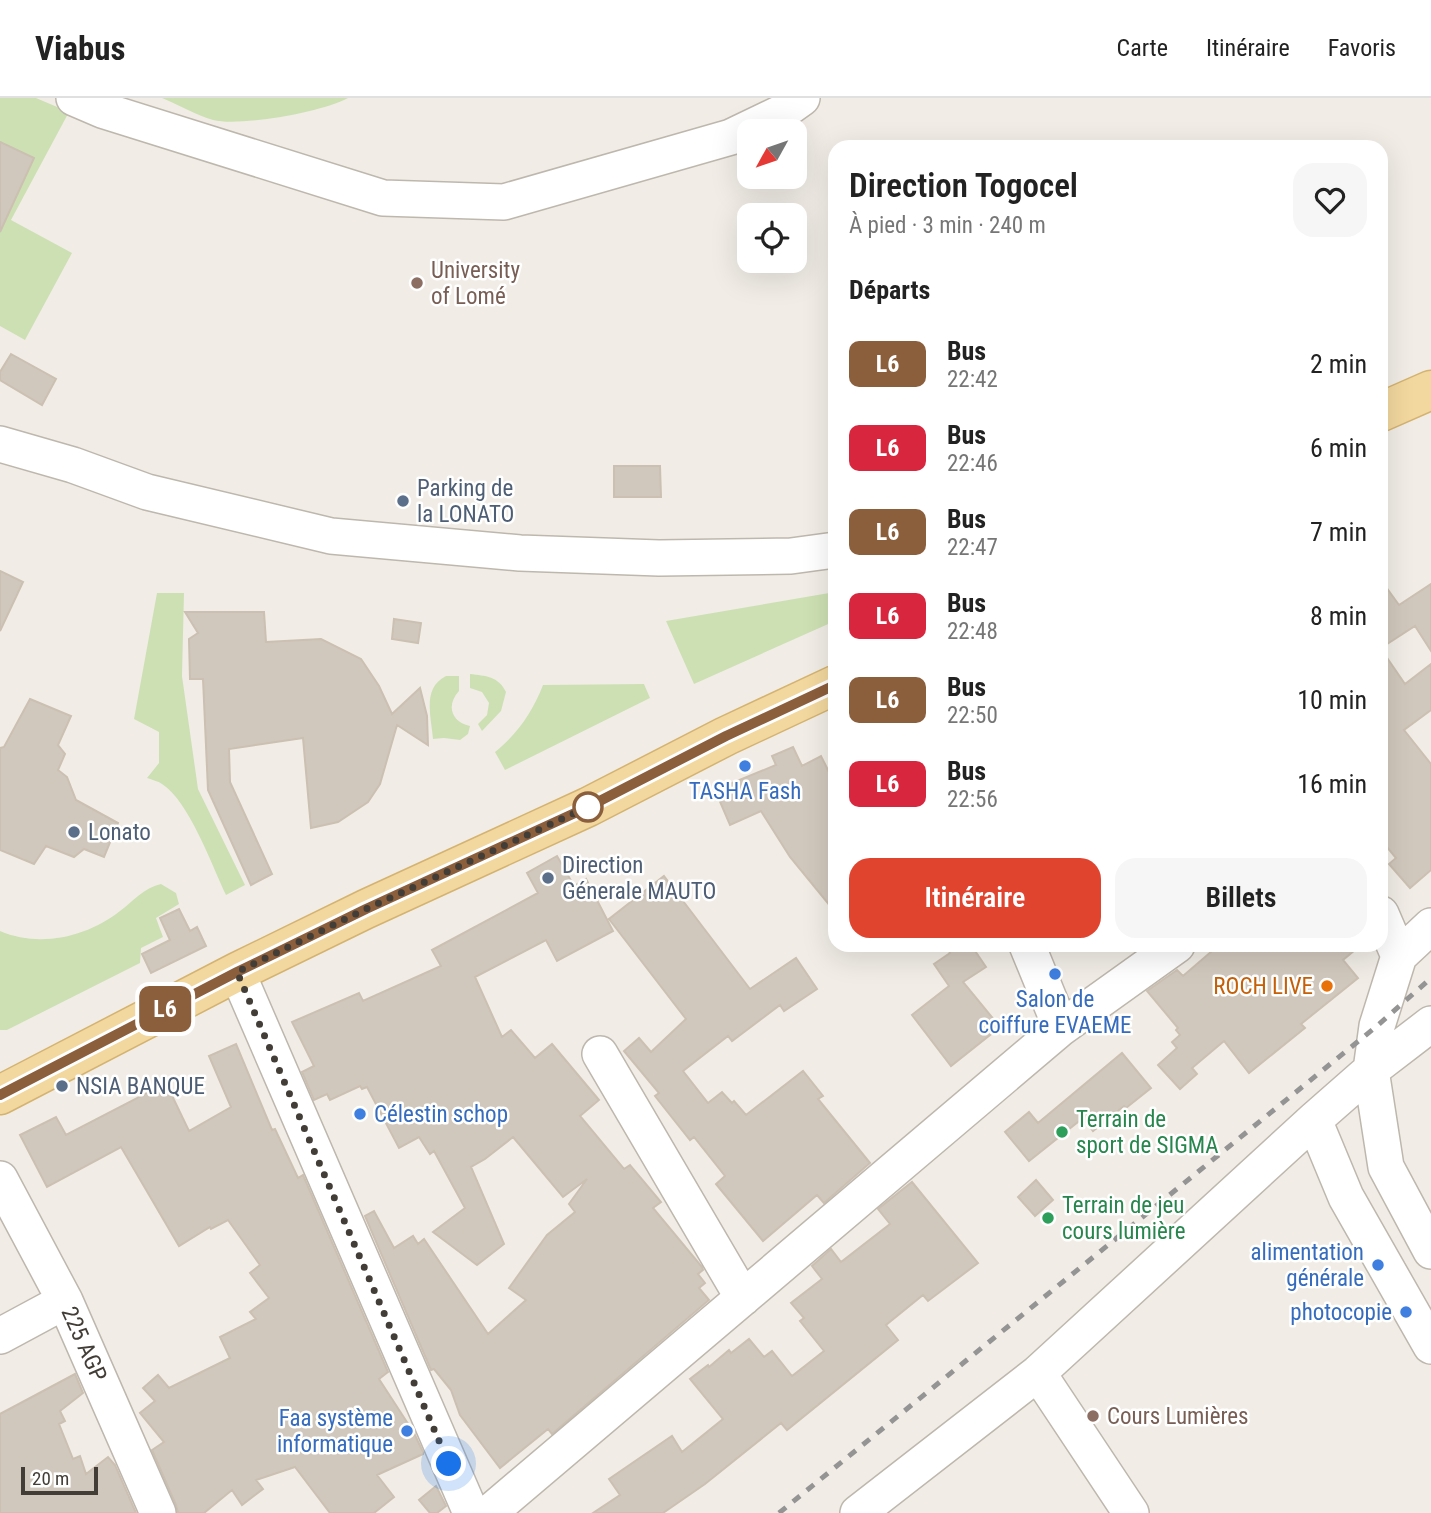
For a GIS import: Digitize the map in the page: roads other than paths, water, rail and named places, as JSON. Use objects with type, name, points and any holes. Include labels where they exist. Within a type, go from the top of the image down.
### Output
[{"type":"main road","points":[[1388,409],[1431,390]]},
{"type":"main road","points":[[0,1094],[237,972],[366,909],[588,807],[726,736],[828,688]]},
{"type":"street","points":[[74,98],[102,110],[383,198],[504,202],[730,137],[781,113],[802,98]]},
{"type":"street","points":[[0,444],[73,465],[147,492],[331,536],[520,553],[659,558],[791,556],[828,551]]},
{"type":"street","points":[[1431,926],[1399,956],[1377,1026],[1371,1070],[1386,1167],[1431,1251]]},
{"type":"street","points":[[1388,930],[1399,956]]},
{"type":"street","points":[[1030,952],[1061,1028]]},
{"type":"street","points":[[489,1513],[1061,1028],[1167,952]]},
{"type":"street","points":[[237,972],[471,1513]]},
{"type":"street","points":[[858,1513],[1038,1373],[1314,1120],[1371,1070],[1431,1024]]},
{"type":"street","points":[[600,1054],[743,1298]]},
{"type":"street","points":[[1314,1120],[1346,1197],[1431,1346]]},
{"type":"street","name":"225 AGP","points":[[0,1179],[65,1301],[158,1513]]},
{"type":"street","points":[[0,1336],[65,1301]]},
{"type":"street","points":[[1038,1373],[1131,1513]]},
{"type":"railway","points":[[779,1513],[1377,1026],[1431,978]]},
{"type":"place","name":"University of Lomé","points":[[417,283]]},
{"type":"place","name":"Parking de la LONATO","points":[[403,501]]},
{"type":"place","name":"TASHA Fash","points":[[745,766]]},
{"type":"place","name":"Lonato","points":[[74,832]]},
{"type":"place","name":"Direction Génerale MAUTO","points":[[548,878]]},
{"type":"place","name":"Salon de coiffure EVAEME","points":[[1055,974]]},
{"type":"place","name":"ROCH LIVE","points":[[1327,986]]},
{"type":"place","name":"NSIA BANQUE","points":[[62,1086]]},
{"type":"place","name":"Célestin schop","points":[[360,1114]]},
{"type":"place","name":"Terrain de sport de SIGMA","points":[[1062,1132]]},
{"type":"place","name":"Terrain de jeu cours lumière","points":[[1048,1218]]},
{"type":"place","name":"alimentation générale","points":[[1378,1265]]},
{"type":"place","name":"photocopie","points":[[1406,1312]]},
{"type":"place","name":"Cours Lumières","points":[[1093,1416]]},
{"type":"place","name":"Faa système informatique","points":[[407,1431]]}]
